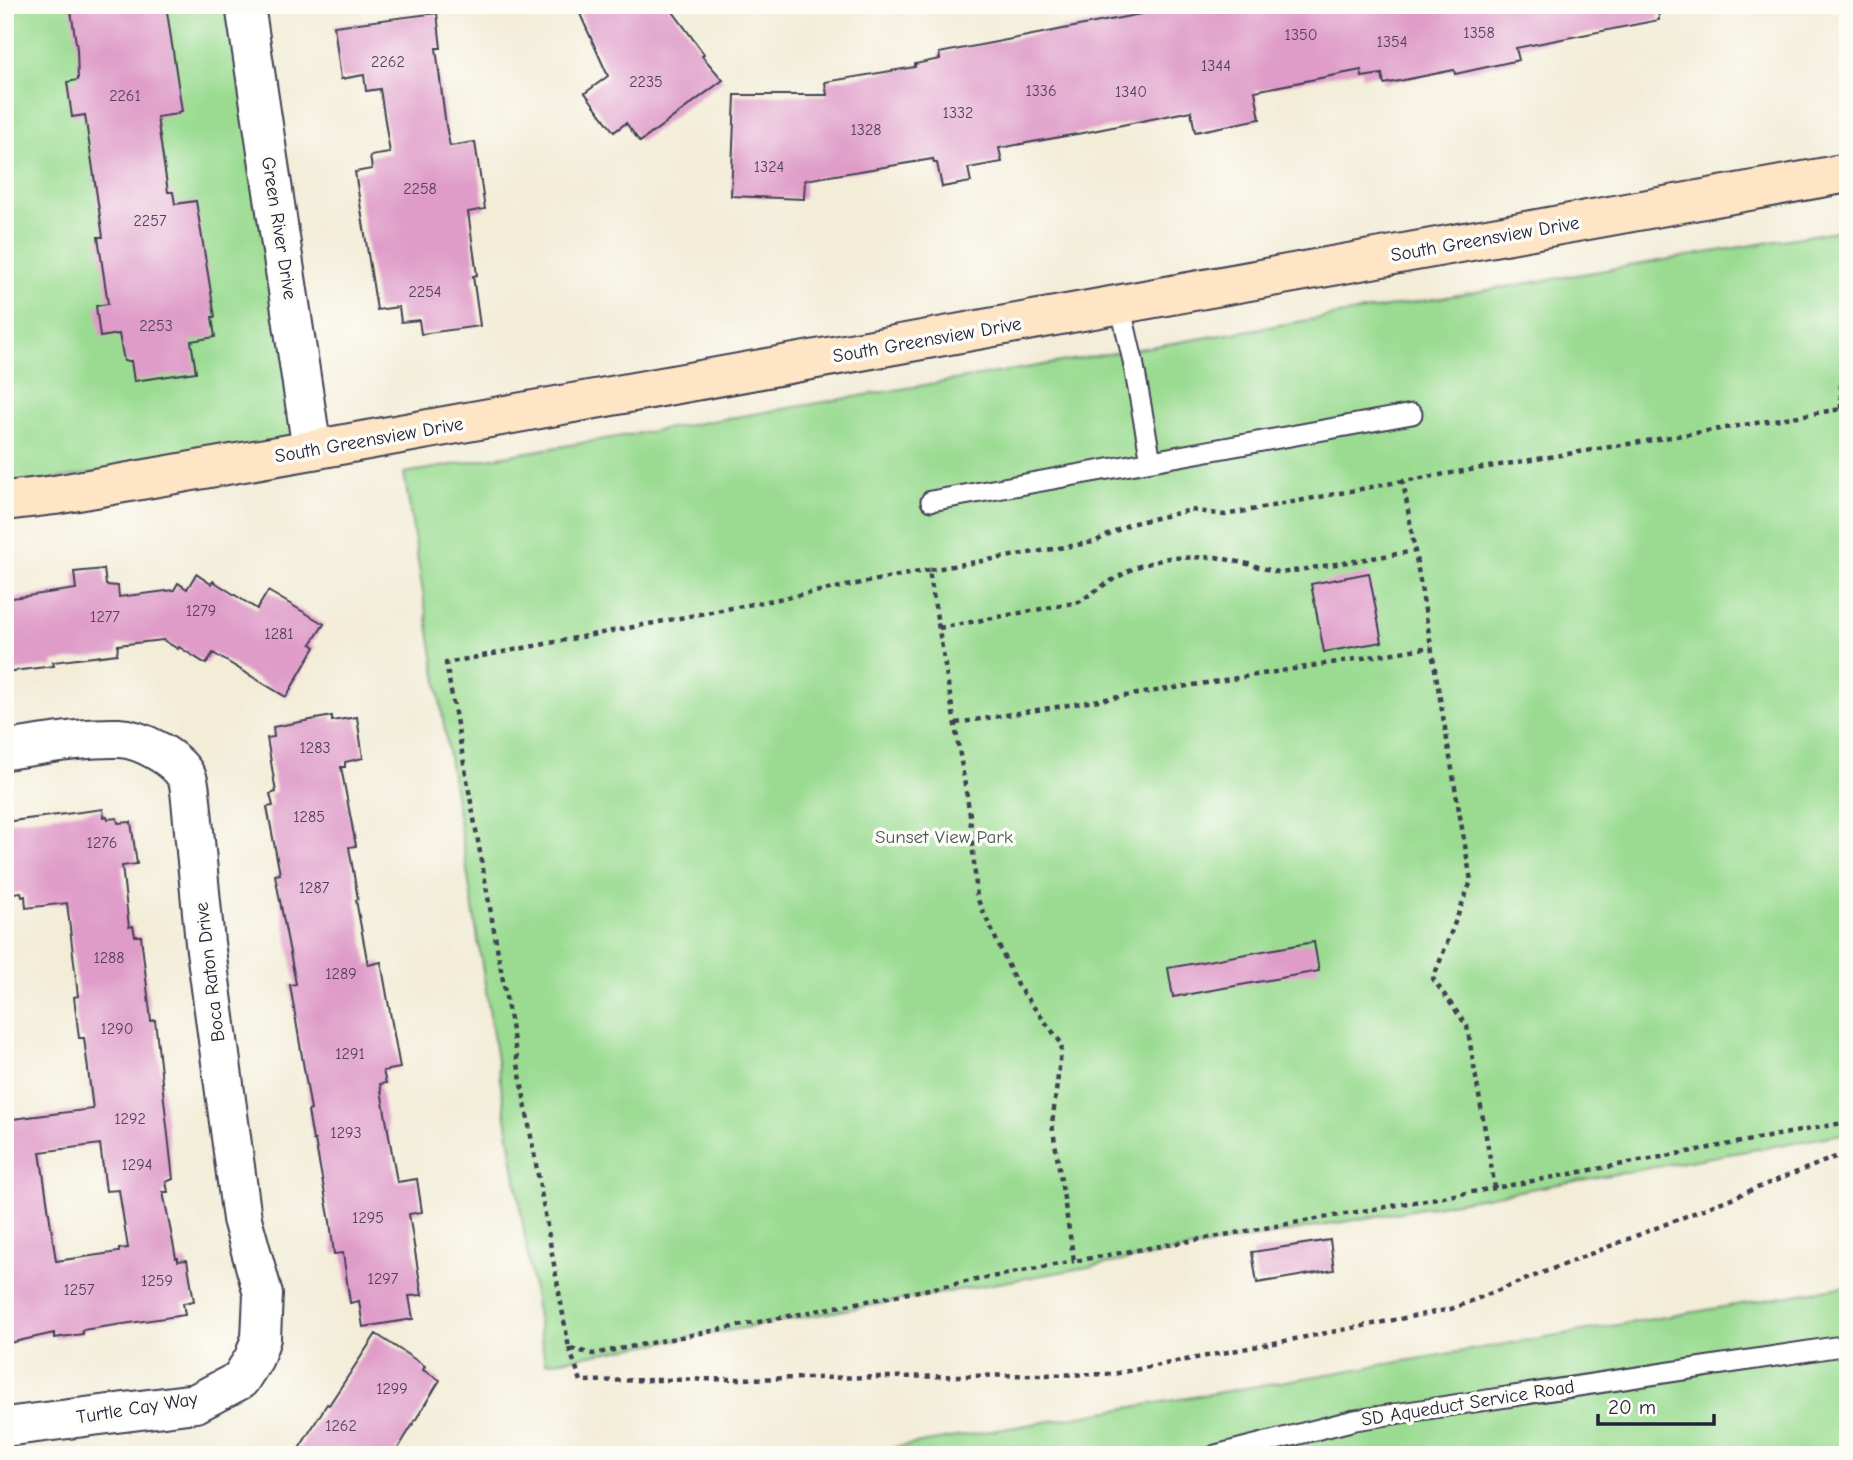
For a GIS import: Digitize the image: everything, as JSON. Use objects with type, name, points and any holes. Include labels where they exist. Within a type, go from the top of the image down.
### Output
[{"type":"street","name":"Green River Drive","points":[[245,5],[312,450]]},
{"type":"street","name":"South Greensview Drive","points":[[5,500],[55,495],[312,450],[1848,173]]},
{"type":"street","name":"Boca Raton Drive","points":[[5,750],[122,738],[142,743],[170,758],[187,778],[205,943],[242,1219],[263,1294],[261,1338],[254,1358]]},
{"type":"street","name":"Turtle Cay Way","points":[[5,1427],[196,1403],[240,1380],[254,1358]]},
{"type":"lane","points":[[1120,305],[1151,461]]},
{"type":"lane","points":[[930,501],[1412,414]]},
{"type":"lane","name":"SD Aqueduct Service Road","points":[[1216,1455],[1355,1420],[1848,1345]]},
{"type":"path","points":[[1842,409],[1841,373],[1848,345]]},
{"type":"path","points":[[1848,412],[1842,409],[1403,481],[1225,515],[1191,510],[1130,524],[1094,542],[929,570],[446,663],[569,1348],[581,1381],[1113,1374],[1451,1308],[1848,1152]]},
{"type":"path","points":[[1403,481],[1471,881],[1433,979],[1467,1026],[1494,1188]]},
{"type":"path","points":[[939,628],[1079,602],[1136,567],[1168,558],[1216,557],[1281,573],[1415,551]]},
{"type":"path","points":[[929,570],[970,815],[977,898],[1017,985],[1062,1044],[1052,1124],[1074,1261]]},
{"type":"path","points":[[956,723],[1431,647]]},
{"type":"path","points":[[569,1348],[593,1354],[1074,1261],[1494,1188],[1848,1122]]},
{"type":"green space","points":[[5,5],[257,5],[324,435],[5,487]]},
{"type":"green space","name":"Sunset View Park","points":[[1848,229],[1848,1133],[545,1363],[404,473]]},
{"type":"green space","points":[[1848,1286],[1848,1455],[849,1455]]},
{"type":"building","points":[[70,5],[166,5],[182,111],[157,117],[168,192],[173,192],[175,204],[196,201],[215,317],[212,317],[215,337],[191,341],[196,372],[134,381],[131,361],[124,361],[119,334],[100,337],[96,306],[108,304],[98,237],[103,237],[85,115],[72,117],[67,82],[78,80],[77,49]]},
{"type":"building","points":[[576,5],[668,5],[704,54],[702,56],[723,80],[640,142],[626,123],[614,132],[585,93],[608,76]]},
{"type":"building","points":[[1187,5],[1658,5],[1659,20],[1516,48],[1519,60],[1455,74],[1454,70],[1384,84],[1382,74],[1362,77],[1361,70],[1255,91],[1260,119],[1195,132],[1191,111],[999,148],[1002,162],[968,168],[971,182],[942,187],[937,163],[934,163],[933,159],[805,180],[804,199],[731,196],[735,95],[827,95],[825,82],[915,67],[915,64],[940,59],[939,53]]},
{"type":"building","points":[[437,13],[441,48],[436,48],[450,146],[475,142],[485,209],[468,212],[477,275],[473,276],[480,326],[421,334],[419,320],[401,322],[399,307],[377,310],[355,172],[372,169],[370,156],[390,153],[380,89],[366,91],[364,75],[341,79],[334,26]]},
{"type":"building","points":[[104,569],[106,585],[118,586],[119,597],[174,590],[178,583],[187,589],[196,574],[211,584],[213,581],[257,609],[268,591],[324,624],[311,644],[315,647],[286,697],[213,653],[206,664],[163,640],[118,645],[117,654],[53,662],[54,666],[5,672],[5,599],[76,589],[74,572]]},
{"type":"building","points":[[1369,573],[1382,642],[1324,652],[1311,584]]},
{"type":"building","points":[[332,716],[332,721],[357,717],[363,758],[345,762],[345,767],[341,767],[356,846],[349,847],[368,965],[381,962],[400,1068],[383,1071],[386,1083],[380,1084],[397,1182],[417,1179],[422,1212],[409,1214],[422,1295],[409,1296],[413,1319],[363,1327],[359,1301],[350,1303],[343,1253],[334,1254],[308,1111],[311,1110],[290,985],[296,984],[275,875],[280,874],[267,807],[273,806],[270,794],[276,792],[267,738],[274,737],[273,727]]},
{"type":"building","points":[[103,809],[104,817],[107,816],[108,819],[117,818],[118,823],[131,822],[137,864],[122,866],[129,927],[133,926],[135,936],[141,936],[151,1021],[155,1020],[173,1179],[166,1182],[168,1192],[163,1192],[176,1258],[178,1261],[187,1260],[194,1301],[183,1303],[185,1315],[82,1330],[83,1334],[54,1338],[54,1333],[5,1344],[5,1120],[93,1109],[84,1038],[79,1038],[74,997],[78,996],[67,903],[26,908],[25,896],[22,897],[21,892],[5,894],[5,822]],"holes":[[[100,1144],[106,1191],[119,1190],[128,1248],[119,1249],[119,1252],[56,1261],[40,1152]]]},
{"type":"building","points":[[1314,942],[1319,971],[1173,997],[1168,968]]},
{"type":"building","points":[[1330,1240],[1334,1270],[1257,1283],[1252,1252]]},
{"type":"building","points":[[376,1334],[425,1366],[423,1370],[440,1380],[394,1455],[295,1455],[327,1404],[329,1405]]}]
